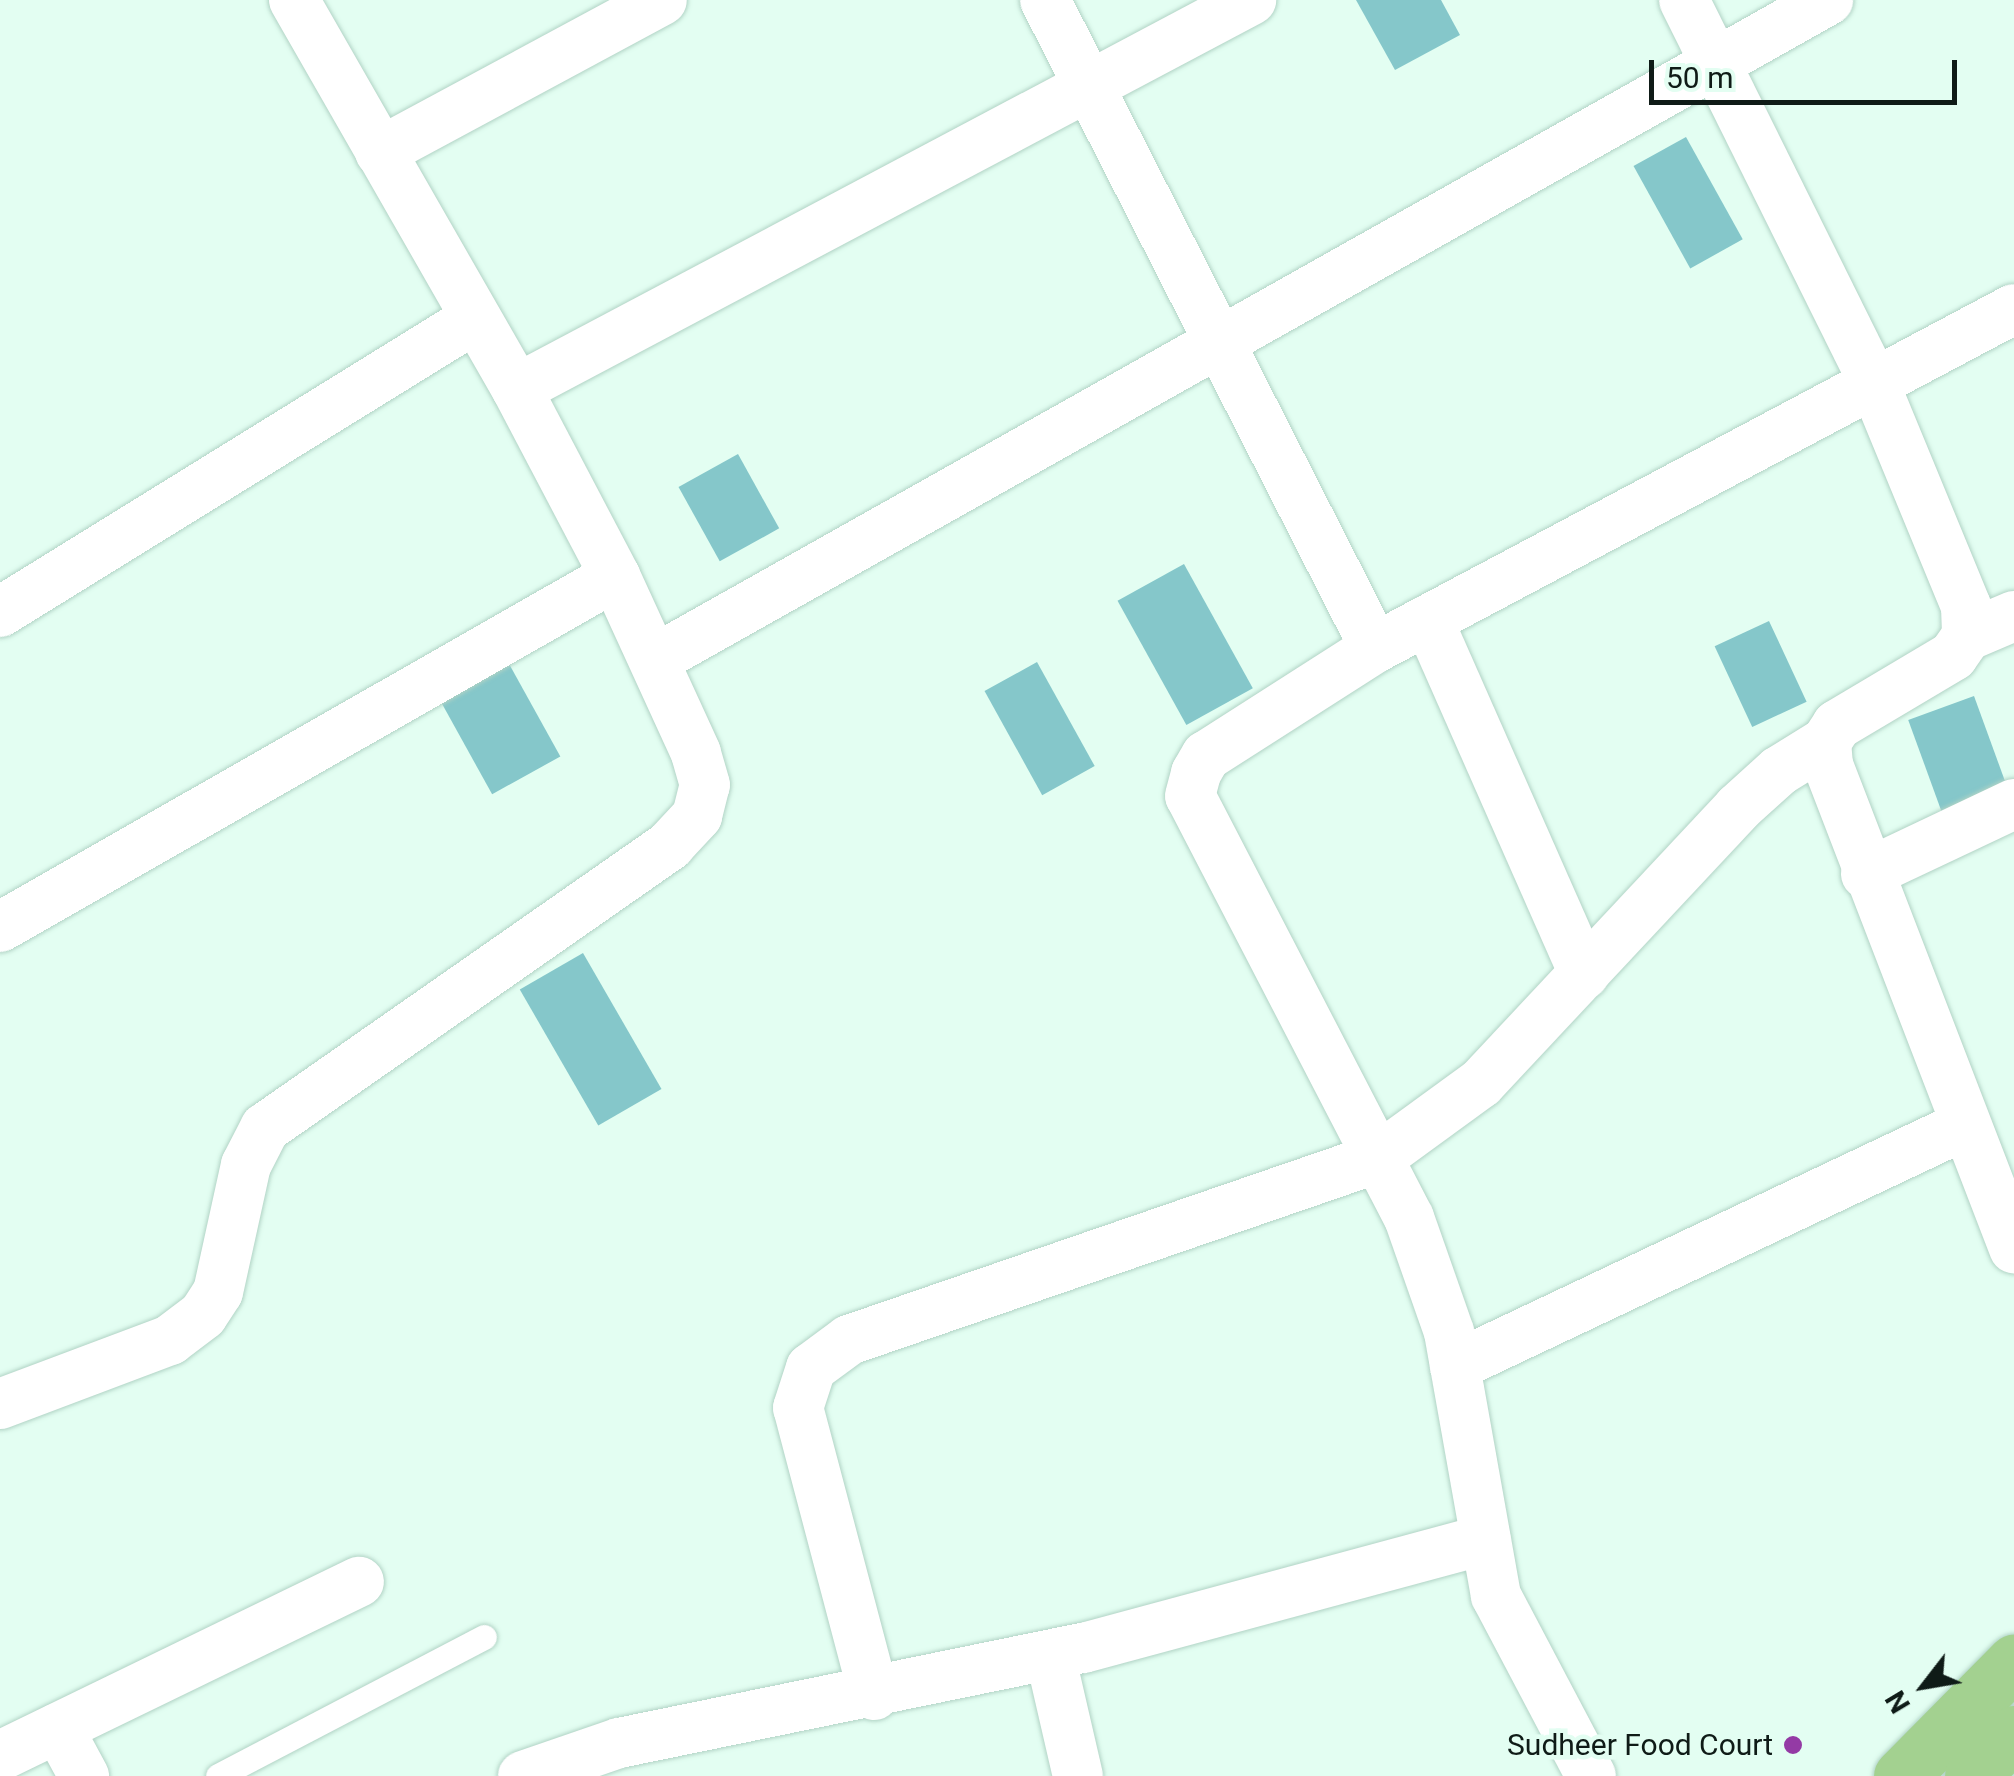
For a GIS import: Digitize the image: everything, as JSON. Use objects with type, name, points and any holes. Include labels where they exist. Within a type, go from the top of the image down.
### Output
[{"type":"main road","points":[[1900,1776],[2014,1662]]},
{"type":"main road","points":[[1972,1776],[2014,1733]]},
{"type":"street","points":[[0,1404],[170,1340],[203,1315],[218,1292],[246,1164],[265,1128],[670,845],[697,816],[705,785],[615,576],[517,390],[294,0]]},
{"type":"street","points":[[380,152],[662,0]]},
{"type":"street","points":[[1045,0],[1375,648]]},
{"type":"street","points":[[517,390],[1093,88],[1251,0]]},
{"type":"street","points":[[1684,0],[1874,383],[1966,606],[1967,636]]},
{"type":"street","points":[[654,660],[1828,0]]},
{"type":"street","points":[[1591,1776],[1512,1631],[1486,1539],[1456,1366],[1432,1279],[1378,1158],[1190,796],[1206,756],[1375,648],[2014,309]]},
{"type":"street","points":[[0,612],[474,319]]},
{"type":"street","points":[[0,927],[615,576]]},
{"type":"street","points":[[874,1695],[798,1408],[812,1368],[849,1340],[1378,1158],[1481,1082],[1738,808],[1778,771],[1826,742],[1837,724],[1952,656],[1967,636],[2014,616]]},
{"type":"street","points":[[1428,620],[1584,974]]},
{"type":"street","points":[[1826,742],[1828,765],[1866,874],[2014,1248]]},
{"type":"street","points":[[1866,874],[2014,804]]},
{"type":"street","points":[[1456,1366],[1965,1124]]},
{"type":"street","points":[[523,1776],[619,1743],[874,1695],[1050,1655],[1486,1539]]},
{"type":"street","points":[[0,1756],[359,1582]]},
{"type":"street","points":[[1050,1655],[1078,1776]]},
{"type":"street","points":[[58,1728],[84,1776]]},
{"type":"lane","points":[[218,1776],[484,1637]]},
{"type":"building","points":[[1356,0],[1441,0],[1460,35],[1395,70]]},
{"type":"building","points":[[1686,137],[1743,239],[1690,268],[1634,166]]},
{"type":"building","points":[[738,454],[779,528],[720,561],[679,487]]},
{"type":"building","points":[[1184,564],[1253,688],[1186,725],[1118,601]]},
{"type":"building","points":[[1769,621],[1807,702],[1752,727],[1715,646]]},
{"type":"building","points":[[508,662],[560,756],[492,794],[440,700]]},
{"type":"building","points":[[1037,662],[1095,766],[1042,795],[985,691]]},
{"type":"building","points":[[1974,696],[2008,790],[1942,814],[1908,720]]},
{"type":"building","points":[[583,953],[662,1089],[598,1125],[520,990]]},
{"type":"place","name":"Sudheer Food Court","points":[[1793,1745]]}]
